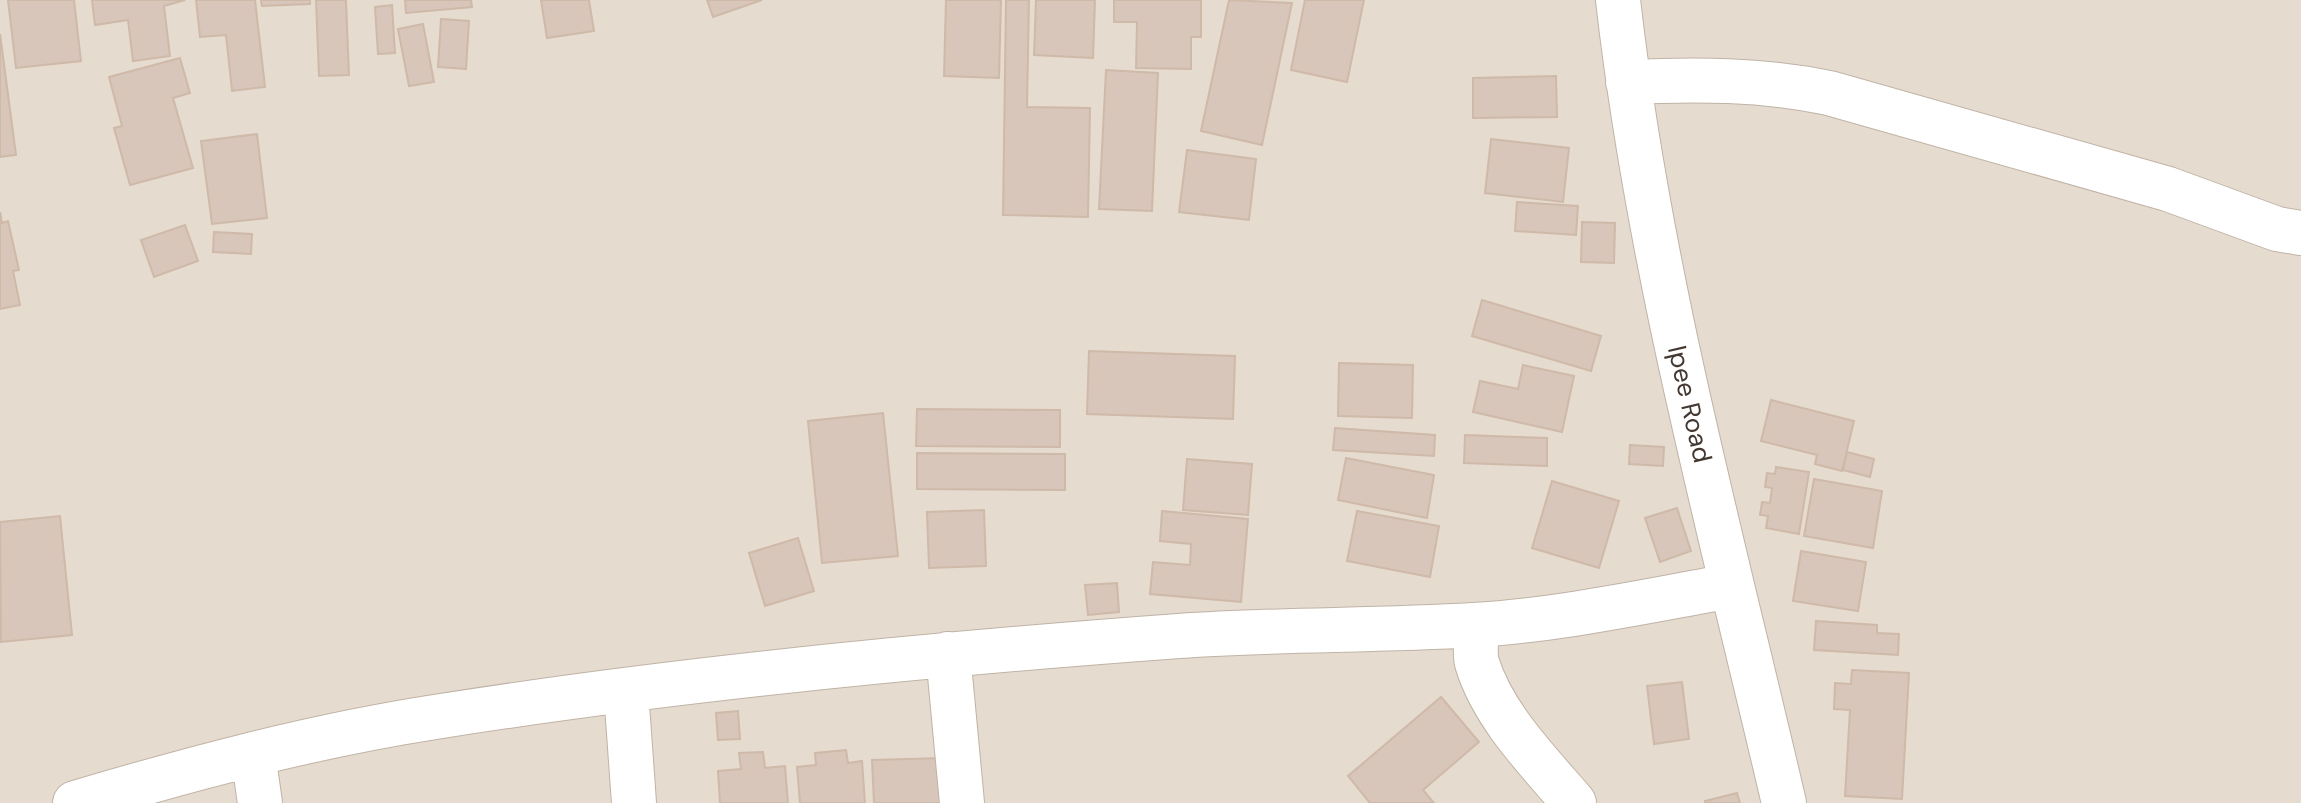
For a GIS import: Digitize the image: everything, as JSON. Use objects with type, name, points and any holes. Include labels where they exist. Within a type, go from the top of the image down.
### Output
[{"type":"street","name":"Ipee Road","points":[[1618,0],[1628,82],[1674,332],[1784,803]]},
{"type":"street","points":[[1628,82],[1707,78],[1780,83],[1816,91],[2168,189],[2277,229],[2301,233]]},
{"type":"street","points":[[75,803],[253,754],[432,717],[626,691],[948,654],[1186,635],[1477,625],[1601,609],[1731,586]]},
{"type":"street","points":[[1477,625],[1476,661],[1495,700],[1530,752],[1574,803]]},
{"type":"street","points":[[948,654],[962,803]]},
{"type":"street","points":[[626,691],[634,803]]},
{"type":"street","points":[[253,754],[260,803]]},
{"type":"shaded area","points":[[0,0],[2301,0],[2301,803],[0,803]]},
{"type":"building","points":[[8,0],[74,0],[81,61],[16,68]]},
{"type":"building","points":[[92,0],[185,0],[164,6],[170,56],[133,61],[128,20],[95,25]]},
{"type":"building","points":[[196,0],[255,0],[265,87],[232,91],[226,35],[200,37]]},
{"type":"building","points":[[261,0],[310,0],[310,4],[262,6]]},
{"type":"building","points":[[316,0],[346,0],[349,75],[319,76]]},
{"type":"building","points":[[405,0],[471,0],[472,7],[406,13]]},
{"type":"building","points":[[541,0],[589,0],[594,31],[547,38]]},
{"type":"building","points":[[707,0],[762,0],[713,17]]},
{"type":"building","points":[[946,0],[1001,0],[999,78],[944,76]]},
{"type":"building","points":[[1006,0],[1029,0],[1027,107],[1090,108],[1088,217],[1003,215]]},
{"type":"building","points":[[1036,0],[1095,0],[1093,58],[1034,55]]},
{"type":"building","points":[[1114,0],[1201,0],[1201,37],[1191,37],[1191,69],[1136,68],[1137,22],[1114,22]]},
{"type":"building","points":[[1229,0],[1292,3],[1262,145],[1201,131]]},
{"type":"building","points":[[1305,0],[1364,0],[1347,82],[1291,70]]},
{"type":"building","points":[[392,5],[395,53],[378,54],[375,7]]},
{"type":"building","points":[[441,19],[469,21],[466,69],[438,67]]},
{"type":"building","points":[[423,24],[434,82],[409,86],[398,29]]},
{"type":"building","points":[[0,34],[16,155],[0,157]]},
{"type":"building","points":[[180,58],[190,93],[173,98],[193,168],[130,185],[114,128],[122,126],[109,77]]},
{"type":"building","points":[[1106,70],[1158,73],[1152,211],[1099,209]]},
{"type":"building","points":[[1556,76],[1557,117],[1473,118],[1473,78]]},
{"type":"building","points":[[257,134],[267,218],[212,224],[201,141]]},
{"type":"building","points":[[1491,139],[1569,148],[1563,202],[1485,193]]},
{"type":"building","points":[[1187,150],[1256,159],[1249,220],[1179,212]]},
{"type":"building","points":[[1517,202],[1578,206],[1576,235],[1515,231]]},
{"type":"building","points":[[0,212],[2,223],[8,221],[19,270],[13,271],[20,305],[0,309]]},
{"type":"building","points":[[1582,222],[1615,223],[1614,263],[1581,262]]},
{"type":"building","points":[[185,225],[198,261],[154,277],[141,240]]},
{"type":"building","points":[[214,232],[252,234],[251,254],[213,252]]},
{"type":"building","points":[[1482,300],[1601,336],[1591,371],[1472,336]]},
{"type":"building","points":[[1089,351],[1235,356],[1233,419],[1087,414]]},
{"type":"building","points":[[1339,363],[1413,365],[1412,418],[1338,416]]},
{"type":"building","points":[[1523,365],[1574,376],[1562,432],[1473,412],[1480,381],[1518,389]]},
{"type":"building","points":[[1771,400],[1854,421],[1842,471],[1815,464],[1817,455],[1761,441]]},
{"type":"building","points":[[917,409],[1060,410],[1060,447],[916,446]]},
{"type":"building","points":[[883,413],[898,556],[822,563],[808,421]]},
{"type":"building","points":[[1335,428],[1435,435],[1434,456],[1333,450]]},
{"type":"building","points":[[1465,435],[1547,438],[1547,466],[1464,463]]},
{"type":"building","points":[[1630,445],[1664,447],[1663,466],[1629,464]]},
{"type":"building","points":[[1847,452],[1874,459],[1870,477],[1843,470]]},
{"type":"building","points":[[917,453],[1065,454],[1065,490],[917,489]]},
{"type":"building","points":[[1346,458],[1434,475],[1427,518],[1338,500]]},
{"type":"building","points":[[1187,459],[1252,464],[1248,515],[1183,510]]},
{"type":"building","points":[[1776,467],[1809,472],[1799,534],[1766,528],[1768,516],[1760,515],[1762,502],[1770,503],[1772,488],[1765,487],[1767,473],[1775,474]]},
{"type":"building","points":[[1814,479],[1882,491],[1873,548],[1804,536]]},
{"type":"building","points":[[1552,481],[1619,501],[1599,568],[1532,548]]},
{"type":"building","points":[[1677,508],[1691,551],[1660,562],[1645,518]]},
{"type":"building","points":[[984,510],[986,566],[929,568],[927,512]]},
{"type":"building","points":[[1162,511],[1248,519],[1241,602],[1150,594],[1153,562],[1190,565],[1191,544],[1160,541]]},
{"type":"building","points":[[1357,511],[1439,526],[1430,577],[1347,561]]},
{"type":"building","points":[[60,516],[72,635],[1,642],[0,522]]},
{"type":"building","points":[[798,538],[814,591],[765,606],[749,553]]},
{"type":"building","points":[[1801,551],[1866,562],[1858,611],[1793,601]]},
{"type":"building","points":[[1117,583],[1119,612],[1088,615],[1085,585]]},
{"type":"building","points":[[1816,621],[1877,625],[1877,633],[1899,634],[1898,655],[1814,650]]},
{"type":"building","points":[[1852,670],[1909,673],[1902,799],[1845,796],[1850,710],[1834,709],[1835,683],[1851,684]]},
{"type":"building","points":[[1682,682],[1689,739],[1654,744],[1647,686]]},
{"type":"building","points":[[1441,697],[1479,742],[1423,790],[1434,803],[1370,803],[1348,776]]},
{"type":"building","points":[[738,711],[740,739],[718,740],[716,713]]},
{"type":"building","points":[[846,750],[848,763],[862,761],[865,803],[800,803],[797,767],[816,765],[815,753]]},
{"type":"building","points":[[763,752],[765,768],[785,766],[788,803],[720,803],[718,771],[741,769],[739,753]]},
{"type":"building","points":[[943,758],[944,803],[874,803],[872,760]]},
{"type":"building","points":[[1737,793],[1740,803],[1705,803],[1705,801]]}]
